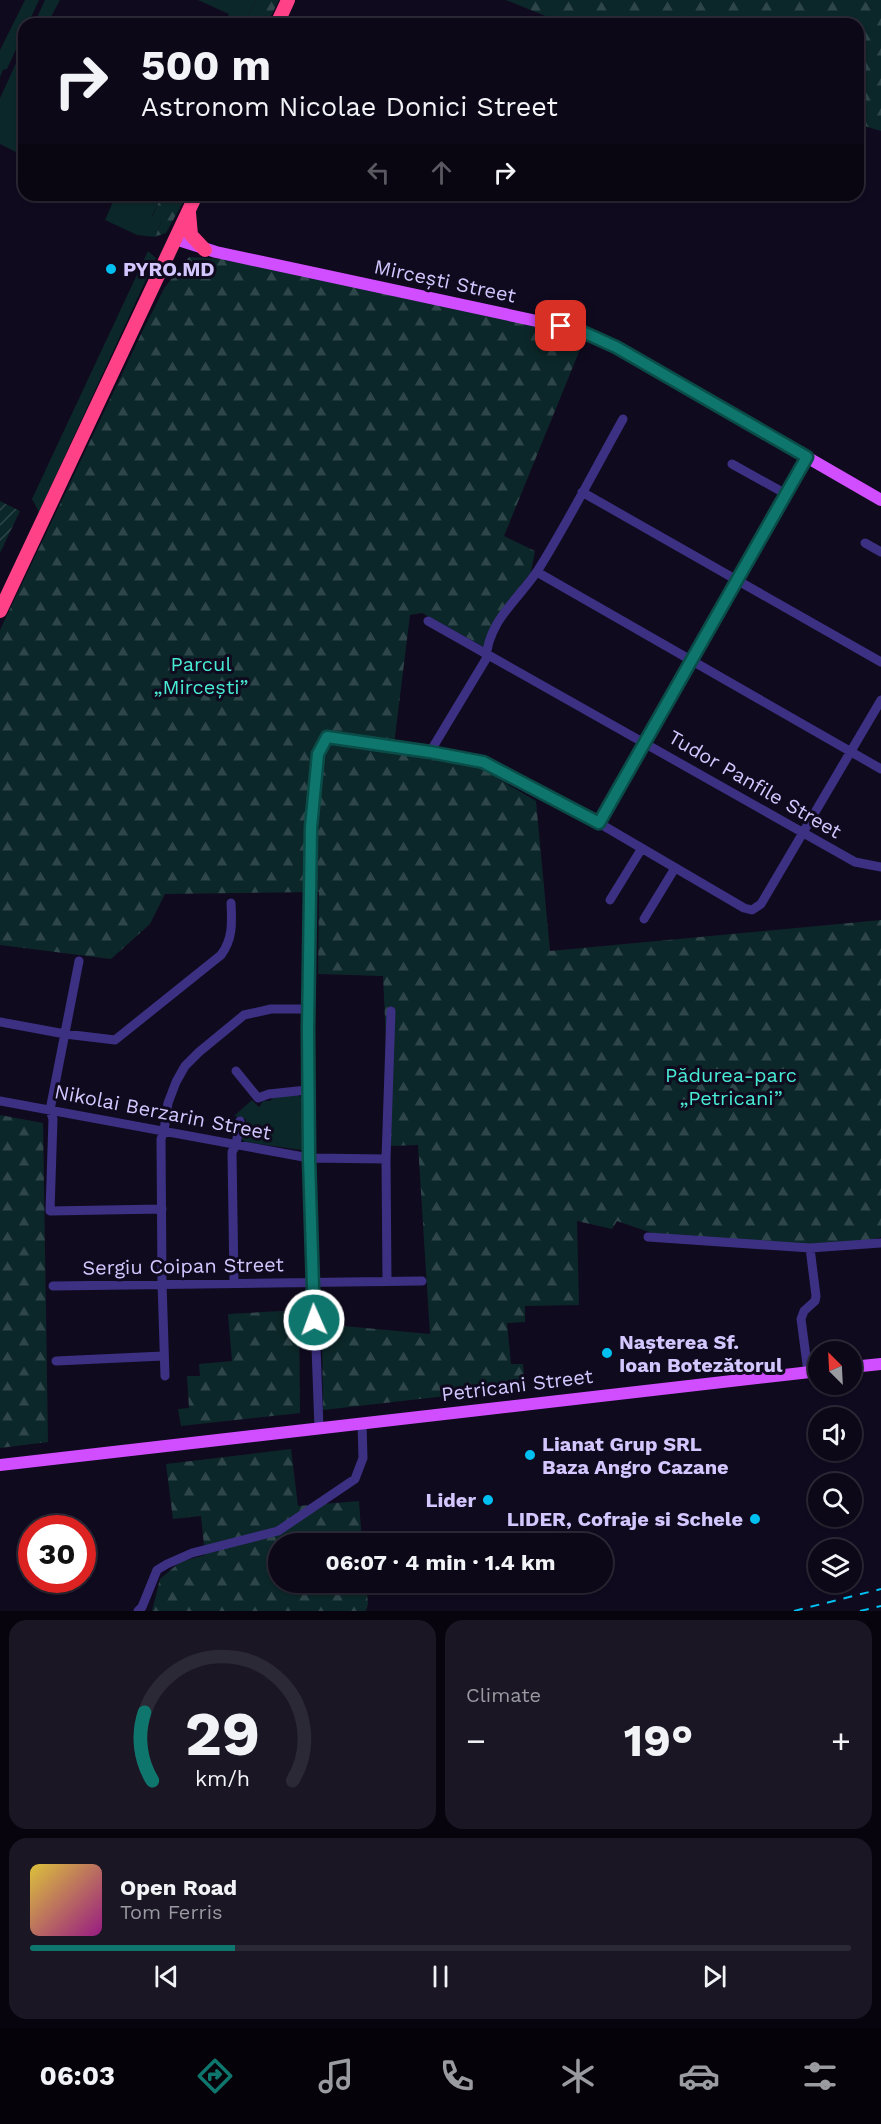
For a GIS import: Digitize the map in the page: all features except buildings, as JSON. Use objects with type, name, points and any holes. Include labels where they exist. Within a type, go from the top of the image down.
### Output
[{"type":"highway","points":[[280,18],[288,0]]},
{"type":"highway","points":[[0,610],[193,201]]},
{"type":"highway","points":[[189,209],[191,235],[205,250]]},
{"type":"main road","name":"Mircești Street","points":[[175,239],[205,250],[573,329],[616,347],[881,500]]},
{"type":"main road","points":[[862,1366],[881,1364]]},
{"type":"main road","name":"Petricani Street","points":[[0,1465],[808,1373]]},
{"type":"street","points":[[430,752],[486,659],[492,632],[503,613],[537,572],[623,419]]},
{"type":"street","points":[[599,823],[807,457]]},
{"type":"street","points":[[732,464],[786,494]]},
{"type":"street","points":[[582,492],[881,663]]},
{"type":"street","points":[[865,543],[881,552]]},
{"type":"street","points":[[537,572],[881,769]]},
{"type":"street","name":"Tudor Panfile Street","points":[[428,621],[855,862],[880,864]]},
{"type":"street","points":[[319,1428],[307,1090],[311,827],[318,754],[327,737],[483,762],[599,823],[744,908],[752,910],[761,904],[881,700]]},
{"type":"street","points":[[610,900],[642,848]]},
{"type":"street","points":[[644,919],[675,868]]},
{"type":"street","points":[[0,1022],[65,1034],[115,1040],[220,955],[228,946],[231,938],[231,903]]},
{"type":"street","points":[[79,961],[50,1110],[53,1119],[50,1211],[162,1209]]},
{"type":"street","points":[[165,1376],[161,1139],[173,1088],[185,1066],[244,1015],[271,1009],[308,1009]]},
{"type":"street","points":[[387,1281],[386,1160],[391,1011]]},
{"type":"street","points":[[236,1071],[258,1098],[269,1094],[307,1090]]},
{"type":"street","name":"Nikolai Berzarin Street","points":[[0,1101],[309,1158],[386,1160]]},
{"type":"street","points":[[234,1282],[232,1152],[236,1144],[240,1121]]},
{"type":"street","points":[[648,1237],[810,1248],[881,1243]]},
{"type":"street","points":[[808,1348],[801,1319],[804,1311],[815,1301],[816,1296],[810,1248]]},
{"type":"street","name":"Sergiu Coipan Street","points":[[53,1286],[422,1281]]},
{"type":"street","points":[[56,1361],[164,1356]]},
{"type":"street","points":[[138,1611],[142,1607],[157,1570],[192,1553],[278,1531],[355,1479],[363,1458],[362,1423]]},
{"type":"green space","points":[[25,0],[39,0],[31,18],[18,18],[18,45],[7,69],[3,70],[0,77],[0,50]]},
{"type":"green space","points":[[45,0],[60,0],[51,18],[37,18]]},
{"type":"green space","points":[[198,0],[256,0],[247,18],[227,18],[229,14]]},
{"type":"green space","points":[[256,0],[279,0],[270,18],[247,18]]},
{"type":"green space","points":[[506,0],[881,0],[881,131],[864,126],[864,18],[550,18]]},
{"type":"green space","points":[[18,59],[18,153],[0,144],[0,98]]},
{"type":"green space","points":[[113,201],[159,201],[152,216],[162,221],[155,237],[137,235],[105,220]]},
{"type":"green space","points":[[159,201],[184,201],[166,233],[155,237],[162,221],[152,217]]},
{"type":"green space","points":[[148,251],[156,258],[39,512],[32,499]]},
{"type":"green space","name":"Parcul „Mircești”","points":[[189,257],[225,259],[563,330],[583,342],[504,536],[535,551],[531,572],[509,601],[484,647],[422,613],[410,615],[393,753],[480,768],[536,801],[550,951],[881,920],[881,1237],[861,1243],[812,1246],[652,1233],[617,1221],[612,1229],[577,1221],[579,1305],[525,1306],[525,1322],[507,1323],[511,1364],[523,1364],[525,1387],[323,1410],[322,1324],[430,1334],[418,1145],[391,1146],[383,976],[318,974],[319,892],[165,894],[150,924],[111,959],[0,945],[0,630],[144,328],[165,287]]},
{"type":"green space","points":[[0,501],[20,511],[0,553]]},
{"type":"green space","points":[[296,1094],[303,1098],[303,1149],[245,1142],[241,1139],[246,1119],[234,1116],[252,1100],[259,1107],[263,1101],[270,1101],[274,1097]]},
{"type":"green space","points":[[0,1115],[43,1123],[48,1442],[0,1448]]},
{"type":"green space","points":[[299,1310],[300,1413],[181,1426],[178,1409],[189,1408],[187,1376],[200,1376],[199,1364],[232,1361],[228,1314]]},
{"type":"green space","points":[[291,1449],[298,1506],[359,1501],[361,1533],[268,1533],[268,1593],[367,1593],[366,1611],[152,1611],[160,1579],[180,1562],[205,1555],[201,1516],[173,1519],[166,1464]]},
{"type":"railway","points":[[794,1611],[881,1589]]},
{"type":"railway","points":[[860,1611],[881,1606]]},
{"type":"place","name":"PYRO.MD","points":[[111,269]]},
{"type":"place","name":"Nașterea Sf. Ioan Botezătorul","points":[[607,1353]]},
{"type":"place","name":"Lianat Grup SRL Baza Angro Cazane","points":[[530,1455]]},
{"type":"place","name":"Lider","points":[[488,1500]]},
{"type":"place","name":"LIDER, Cofraje si Schele","points":[[755,1519]]},
{"type":"route","points":[[314,1320],[307,1090],[308,1009],[311,827],[318,754],[322,744],[327,737],[483,762],[599,823],[807,457],[616,347],[585,333],[561,326]]},
{"type":"park label","name":"Pădurea-parc „Petricani”","points":[[731,1086]]}]
